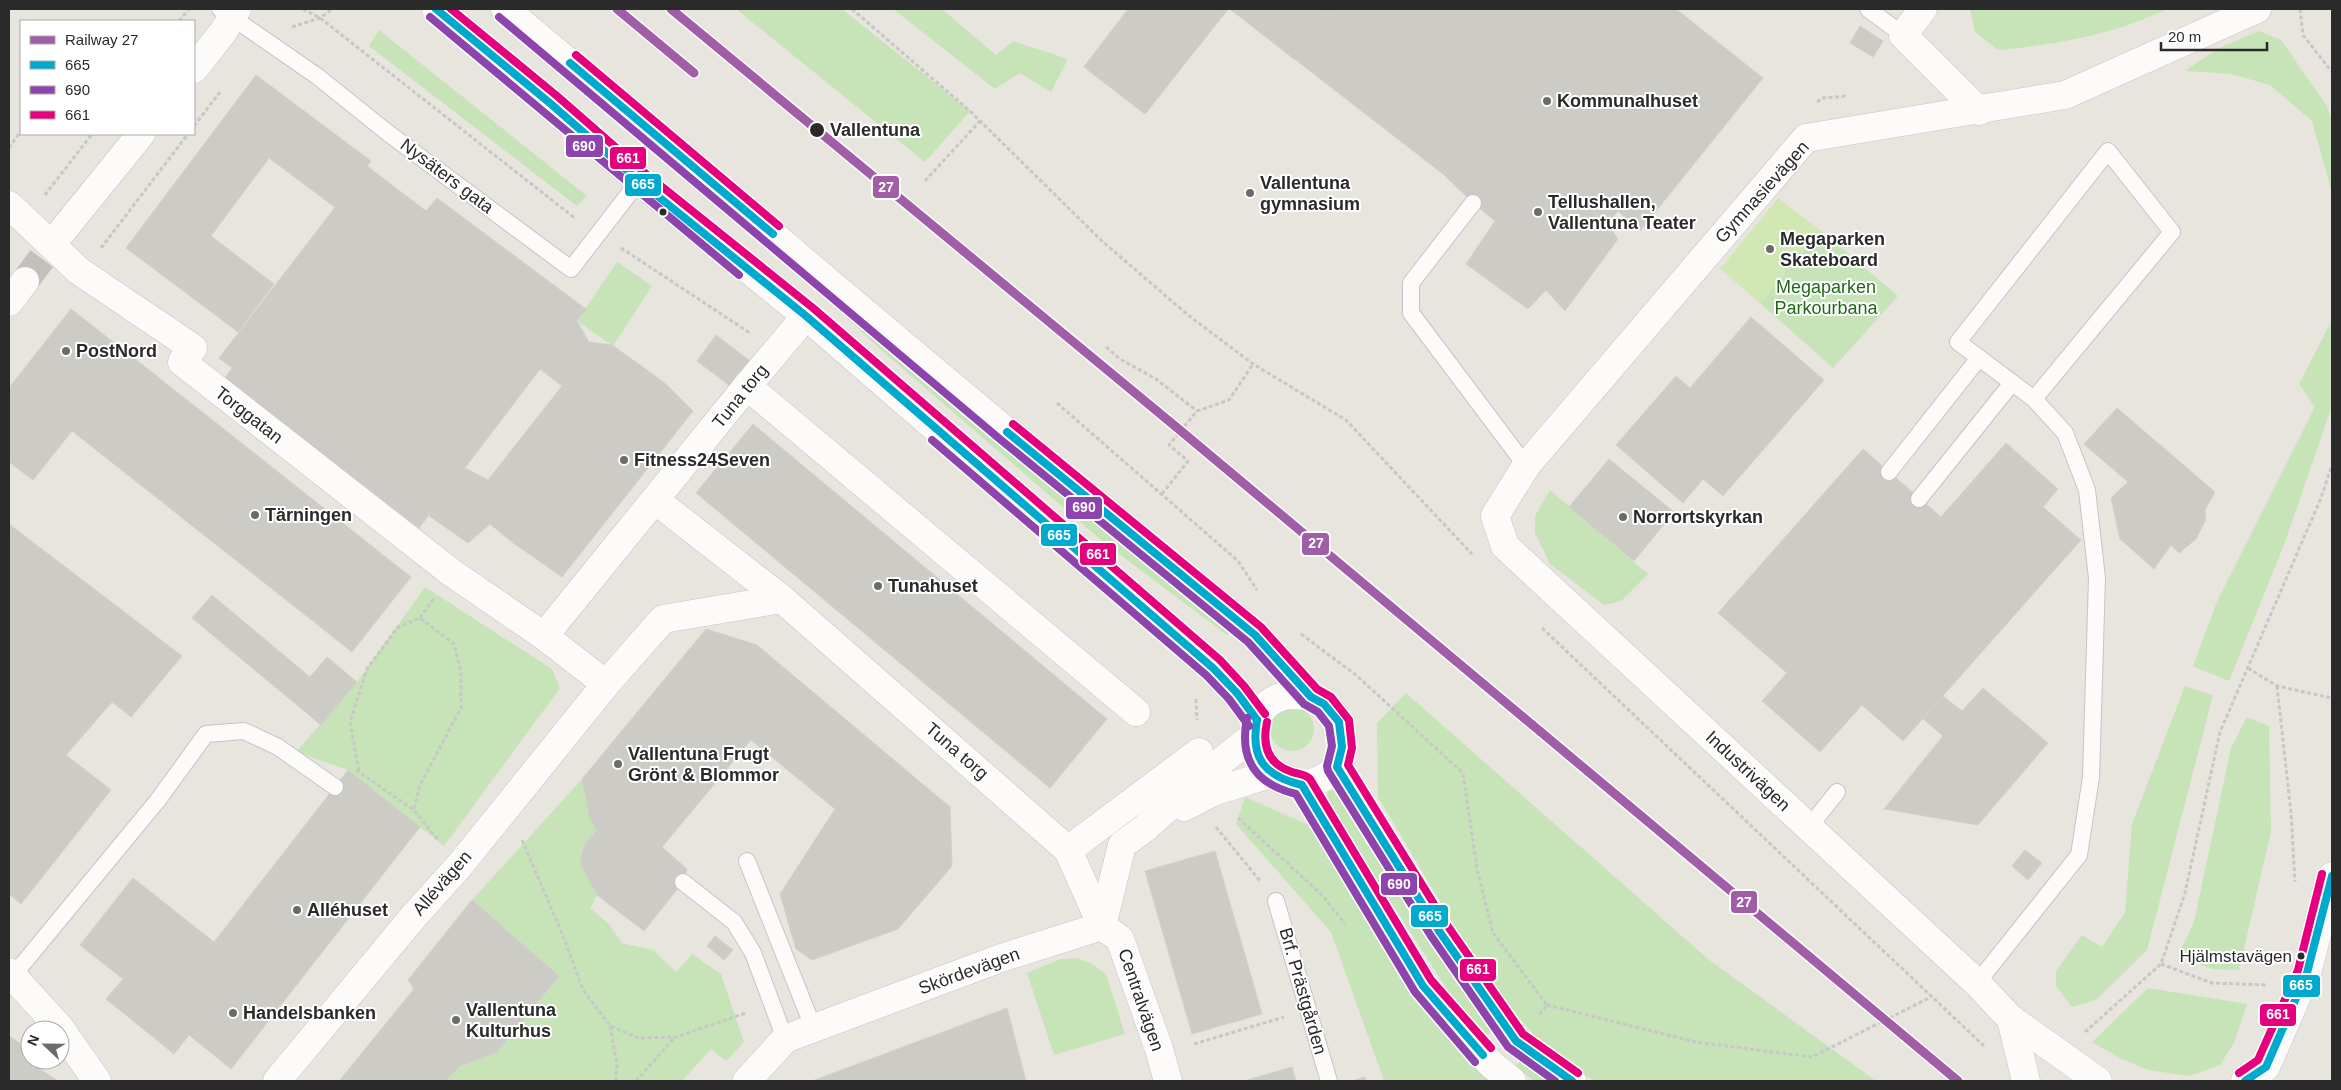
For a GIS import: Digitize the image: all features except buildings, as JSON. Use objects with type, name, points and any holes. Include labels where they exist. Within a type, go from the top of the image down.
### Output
[{"type":"street","points":[[436,9],[551,104],[639,181],[806,316],[1213,668],[1237,693],[1254,729],[1258,759],[1271,774],[1288,782],[1302,784],[1318,781],[1337,767],[1342,747],[1339,722],[1324,704],[1311,696],[1255,635],[1007,432],[505,9]]},
{"type":"street","points":[[1923,9],[1904,35],[1979,111]]},
{"type":"street","name":"Gymnasievägen","points":[[1495,516],[1526,466],[1806,138],[2065,96],[2257,9]]},
{"type":"street","points":[[195,68],[234,11]]},
{"type":"street","points":[[60,234],[140,135]]},
{"type":"street","name":"Torggatan","points":[[14,211],[79,272],[193,348],[182,362],[452,573],[544,636]]},
{"type":"street","points":[[9,302],[26,281]]},
{"type":"street","name":"Tuna torg","points":[[544,636],[747,386],[778,351],[795,327],[806,316]]},
{"type":"street","points":[[747,386],[1136,712]]},
{"type":"street","name":"Tuna torg","points":[[655,500],[782,599],[1068,850],[1102,926]]},
{"type":"street","name":"Industrivägen","points":[[1495,516],[1506,546],[1977,983],[2011,1019],[2098,1081]]},
{"type":"street","points":[[544,636],[606,684],[663,619],[782,599]]},
{"type":"street","name":"Allévägen","points":[[277,1081],[507,806],[606,684]]},
{"type":"street","points":[[1145,828],[1254,729],[1269,703],[1288,695],[1311,696]]},
{"type":"street","points":[[1068,850],[1199,752]]},
{"type":"street","points":[[1337,767],[1439,930],[1516,1041],[1572,1081]]},
{"type":"street","points":[[1102,926],[1122,844],[1145,828],[1215,791],[1271,774]]},
{"type":"street","points":[[1302,784],[1423,986],[1492,1065],[1512,1081]]},
{"type":"street","points":[[2246,1081],[2266,1067],[2307,973],[2332,876]]},
{"type":"street","name":"Skördevägen","points":[[747,1081],[784,1039],[1001,958],[1102,926]]},
{"type":"street","name":"Centralvägen","points":[[1102,926],[1120,940],[1156,1041],[1168,1081]]},
{"type":"street","points":[[10,975],[60,1028],[98,1081]]},
{"type":"street","points":[[2011,1019],[2025,1079]]},
{"type":"lane","points":[[1868,9],[1904,35]]},
{"type":"lane","name":"Nysäters gata","points":[[234,11],[396,138],[570,268],[639,181]]},
{"type":"lane","points":[[1977,983],[2079,855],[2091,778],[2097,578],[2087,490],[2065,433],[2034,399],[1958,342],[2108,151],[2172,232],[2034,399]]},
{"type":"lane","points":[[1473,203],[1411,283],[1411,313],[1526,466]]},
{"type":"lane","points":[[1888,472],[1979,358]]},
{"type":"lane","points":[[1919,499],[2012,383]]},
{"type":"lane","points":[[10,975],[158,800],[206,734],[244,732],[278,747],[335,787]]},
{"type":"lane","points":[[1809,827],[1837,792]]},
{"type":"lane","points":[[747,861],[814,1027]]},
{"type":"lane","points":[[683,882],[734,922],[753,953],[784,1039]]},
{"type":"lane","name":"Brf. Prästgården","points":[[1276,901],[1329,1081]]},
{"type":"path","points":[[180,20],[188,9]]},
{"type":"path","points":[[303,9],[320,18],[572,216],[778,351]]},
{"type":"path","points":[[320,18],[332,9]]},
{"type":"path","points":[[852,9],[980,121],[1103,242],[1188,315],[1253,364],[1229,400],[1197,411],[1169,445],[1188,462],[1162,494]]},
{"type":"path","points":[[2300,9],[2303,35],[2332,72]]},
{"type":"path","points":[[925,181],[980,121]]},
{"type":"path","points":[[9,148],[20,133]]},
{"type":"path","points":[[14,211],[41,200],[91,135]]},
{"type":"path","points":[[79,272],[107,242],[187,135]]},
{"type":"path","points":[[1106,347],[1120,359],[1156,379],[1197,411]]},
{"type":"path","points":[[1057,403],[1238,561],[1258,592]]},
{"type":"path","points":[[2060,1054],[2161,964],[2184,893],[2220,732],[2321,498],[2332,465]]},
{"type":"path","points":[[359,772],[350,722],[367,668],[397,628],[420,618],[454,644],[461,672],[461,708],[420,786],[414,810]]},
{"type":"path","points":[[1296,631],[1356,674],[1463,772],[1476,868],[1493,934],[1547,1006],[1696,1042],[1812,1057],[1931,997],[2002,1063],[2025,1079]]},
{"type":"path","points":[[2248,668],[2278,686],[2332,698]]},
{"type":"path","points":[[2278,686],[2292,813],[2295,889]]},
{"type":"path","points":[[1215,791],[1243,824],[1322,894],[1347,926]]},
{"type":"path","points":[[507,806],[564,938],[583,990],[610,1026],[617,1064],[616,1081]]},
{"type":"path","points":[[1215,826],[1276,901]]},
{"type":"path","points":[[2161,964],[2212,983],[2270,985]]},
{"type":"path","points":[[610,1026],[639,1038],[676,1037],[770,1004]]},
{"type":"path","points":[[1516,1041],[1547,1006]]},
{"type":"path","points":[[1194,1044],[1308,1009]]},
{"type":"path","points":[[636,1081],[676,1037]]},
{"type":"green space","points":[[736,9],[842,9],[970,111],[925,162]]},
{"type":"green space","points":[[893,9],[942,9],[996,55],[1013,41],[1068,59],[1051,92],[1020,73],[995,89]]},
{"type":"green space","points":[[1970,9],[2166,9],[2147,18],[2106,32],[2040,45],[1998,50],[1975,32]]},
{"type":"green space","points":[[379,30],[587,196],[577,206],[369,46]]},
{"type":"green space","points":[[2259,31],[2281,40],[2327,106],[2332,121],[2332,193],[2312,121],[2270,85],[2231,74],[2185,71],[2217,49]]},
{"type":"green space","name":"Megaparken Skateboard","points":[[1778,198],[1820,230],[1760,303],[1720,269]]},
{"type":"green space","name":"Megaparken Parkourbana","points":[[1820,230],[1898,296],[1833,368],[1760,303]]},
{"type":"green space","points":[[617,262],[652,286],[613,346],[577,321]]},
{"type":"green space","points":[[843,304],[1234,629],[1227,635],[1102,541],[880,349],[836,307]]},
{"type":"green space","points":[[2332,320],[2332,406],[2284,545],[2229,681],[2193,666],[2218,599],[2315,407],[2299,384]]},
{"type":"green space","points":[[1550,490],[1648,574],[1621,601],[1604,605],[1550,564],[1535,533],[1535,516]]},
{"type":"green space","points":[[425,587],[552,669],[560,688],[444,846],[348,770],[296,752],[357,682]]},
{"type":"green space","points":[[2185,686],[2213,695],[2147,950],[2096,1000],[2072,1007],[2056,986],[2056,971],[2082,935],[2102,947],[2125,913],[2132,824]]},
{"type":"green space","points":[[1406,693],[1708,959],[1876,1081],[1594,1081],[1548,1051],[1486,979],[1378,797],[1377,723]]},
{"type":"green space","points":[[1296,707],[1308,713],[1313,720],[1313,738],[1308,745],[1301,750],[1288,751],[1280,748],[1273,741],[1270,725],[1273,717],[1280,710]]},
{"type":"green space","points":[[2247,717],[2269,726],[2271,832],[2239,970],[2212,969],[2178,956],[2194,922],[2231,748]]},
{"type":"green space","points":[[582,779],[590,819],[597,830],[584,845],[580,863],[597,895],[590,908],[610,925],[622,943],[653,950],[676,972],[692,954],[721,974],[744,1042],[726,1061],[711,1049],[682,1081],[445,1081],[460,1066],[497,1052],[559,976],[472,900]]},
{"type":"green space","points":[[1328,790],[1339,791],[1456,982],[1495,1028],[1486,1036],[1463,1014],[1327,802]]},
{"type":"green space","points":[[1245,797],[1311,826],[1494,1081],[1384,1081],[1331,932],[1236,824]]},
{"type":"green space","points":[[1077,958],[1092,964],[1106,974],[1125,1034],[1054,1055],[1027,973],[1061,959]]},
{"type":"green space","points":[[2148,988],[2247,1004],[2235,1041],[2220,1065],[2189,1076],[2148,1070],[2122,1059],[2092,1042]]},
{"type":"green space","points":[[1524,1057],[1556,1081],[1534,1081],[1515,1066]]},
{"type":"tunnel","points":[[25,281],[60,234]]},
{"type":"rail line","name":"27","points":[[617,9],[694,73]]},
{"type":"rail line","name":"27","points":[[671,9],[1181,431],[1958,1081]]},
{"type":"transit line","name":"665","points":[[436,9],[551,104],[639,181],[806,316],[1213,668],[1237,693],[1257,720]]},
{"type":"transit line","name":"661","points":[[451,9],[557,96],[645,173],[813,308],[1220,660],[1244,686],[1265,714]]},
{"type":"transit line","name":"690","points":[[430,17],[739,275]]},
{"type":"transit line","name":"690","points":[[499,17],[1001,440],[1248,642],[1304,704],[1318,712],[1329,726],[1332,746],[1327,766],[1328,771],[1431,936],[1508,1047],[1555,1081]]},
{"type":"transit line","name":"661","points":[[576,55],[779,226]]},
{"type":"transit line","name":"665","points":[[570,63],[773,234]]},
{"type":"transit line","name":"661","points":[[1013,424],[1261,627],[1317,689],[1331,697],[1349,720],[1352,748],[1348,765],[1447,925],[1523,1034],[1578,1073]]},
{"type":"transit line","name":"665","points":[[1007,432],[1255,635],[1311,697],[1324,704],[1339,722],[1342,747],[1337,767],[1439,931],[1516,1041],[1572,1081]]},
{"type":"transit line","name":"690","points":[[932,440],[1206,675],[1229,699],[1249,726]]},
{"type":"transit line","name":"690","points":[[1247,718],[1246,746],[1253,768],[1270,784],[1296,794],[1415,992],[1475,1062]]},
{"type":"transit line","name":"665","points":[[1257,720],[1256,745],[1258,755],[1263,764],[1278,777],[1302,785],[1423,986],[1483,1055]]},
{"type":"transit line","name":"661","points":[[1267,722],[1266,746],[1272,759],[1284,768],[1310,779],[1431,980],[1491,1048]]},
{"type":"transit line","name":"661","points":[[2239,1073],[2258,1060],[2298,970],[2322,874]]},
{"type":"transit line","name":"665","points":[[2245,1081],[2266,1067],[2307,973],[2332,876]]},
{"type":"place","name":"Kommunalhuset","points":[[1547,101]]},
{"type":"place","name":"Vallentuna","points":[[817,130]]},
{"type":"place","name":"Vallentuna gymnasium","points":[[1250,193]]},
{"type":"place","name":"Tellushallen, Vallentuna Teater","points":[[1538,212]]},
{"type":"place","name":"Megaparken Skateboard","points":[[1770,249]]},
{"type":"place","name":"PostNord","points":[[66,351]]},
{"type":"place","name":"Fitness24Seven","points":[[624,460]]},
{"type":"place","name":"Tärningen","points":[[255,515]]},
{"type":"place","name":"Norrortskyrkan","points":[[1623,517]]},
{"type":"place","name":"Tunahuset","points":[[878,586]]},
{"type":"place","name":"Vallentuna Frugt Grönt & Blommor","points":[[618,764]]},
{"type":"place","name":"Alléhuset","points":[[297,910]]},
{"type":"place","name":"Hjälmstavägen","points":[[2301,956]]},
{"type":"place","name":"Handelsbanken","points":[[233,1013]]},
{"type":"place","name":"Vallentuna Kulturhus","points":[[456,1020]]}]
